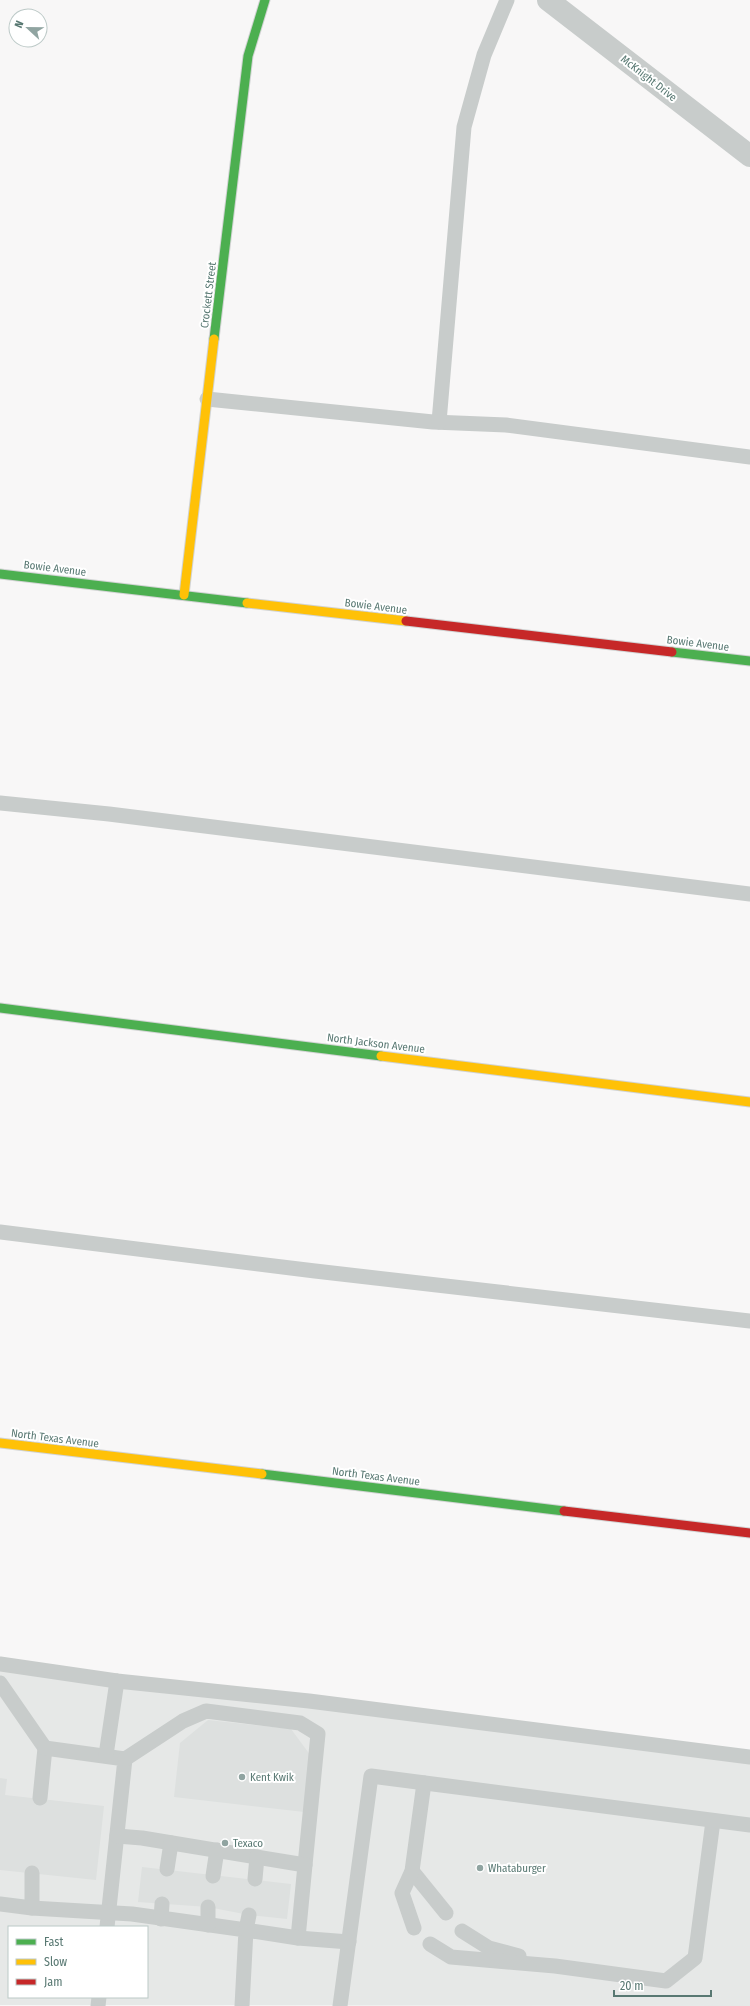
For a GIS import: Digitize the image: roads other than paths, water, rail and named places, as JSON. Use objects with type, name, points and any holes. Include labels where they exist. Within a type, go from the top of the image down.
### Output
[{"type":"street","name":"Crockett Street","points":[[184,595],[248,56],[265,0]]},
{"type":"street","name":"McKnight Drive","points":[[548,0],[750,156]]},
{"type":"street","name":"Bowie Avenue","points":[[0,574],[750,661]]},
{"type":"street","name":"North Jackson Avenue","points":[[0,1008],[750,1102]]},
{"type":"street","name":"North Texas Avenue","points":[[0,1443],[750,1533]]},
{"type":"lane","points":[[439,422],[464,127],[484,55],[507,0]]},
{"type":"lane","points":[[207,399],[439,422],[506,425],[750,457]]},
{"type":"lane","points":[[0,802],[109,814],[750,894]]},
{"type":"lane","points":[[0,1232],[315,1271],[750,1321]]},
{"type":"lane","points":[[0,1664],[117,1681],[309,1701],[750,1757]]},
{"type":"lane","points":[[106,1755],[117,1681]]},
{"type":"lane","points":[[0,1683],[44,1748],[40,1798]]},
{"type":"lane","points":[[205,1689],[206,1711]]},
{"type":"lane","points":[[300,1723],[309,1701]]},
{"type":"lane","points":[[44,1748],[125,1758],[183,1721],[206,1711],[300,1723],[318,1734],[298,1938]]},
{"type":"lane","points":[[107,1926],[125,1758]]},
{"type":"lane","points":[[340,2006],[371,1776],[750,1825]]},
{"type":"lane","points":[[414,1928],[402,1893],[412,1870],[424,1783]]},
{"type":"lane","points":[[430,1944],[451,1957],[555,1966],[666,1981],[695,1958],[713,1821]]},
{"type":"lane","points":[[117,1836],[142,1838],[305,1865]]},
{"type":"lane","points":[[167,1869],[171,1843]]},
{"type":"lane","points":[[213,1876],[217,1850]]},
{"type":"lane","points":[[255,1880],[257,1857]]},
{"type":"lane","points":[[412,1870],[446,1913]]},
{"type":"lane","points":[[32,1873],[32,1908]]},
{"type":"lane","points":[[0,1904],[32,1908],[109,1912],[161,1912],[208,1925],[298,1938],[349,1942]]},
{"type":"lane","points":[[208,1907],[208,1925]]},
{"type":"lane","points":[[242,2006],[246,1930],[249,1915]]},
{"type":"lane","points":[[462,1931],[489,1948],[555,1966]]},
{"type":"place","name":"Kent Kwik","points":[[242,1777]]},
{"type":"place","name":"Texaco","points":[[225,1843]]},
{"type":"place","name":"Whataburger","points":[[480,1868]]}]
